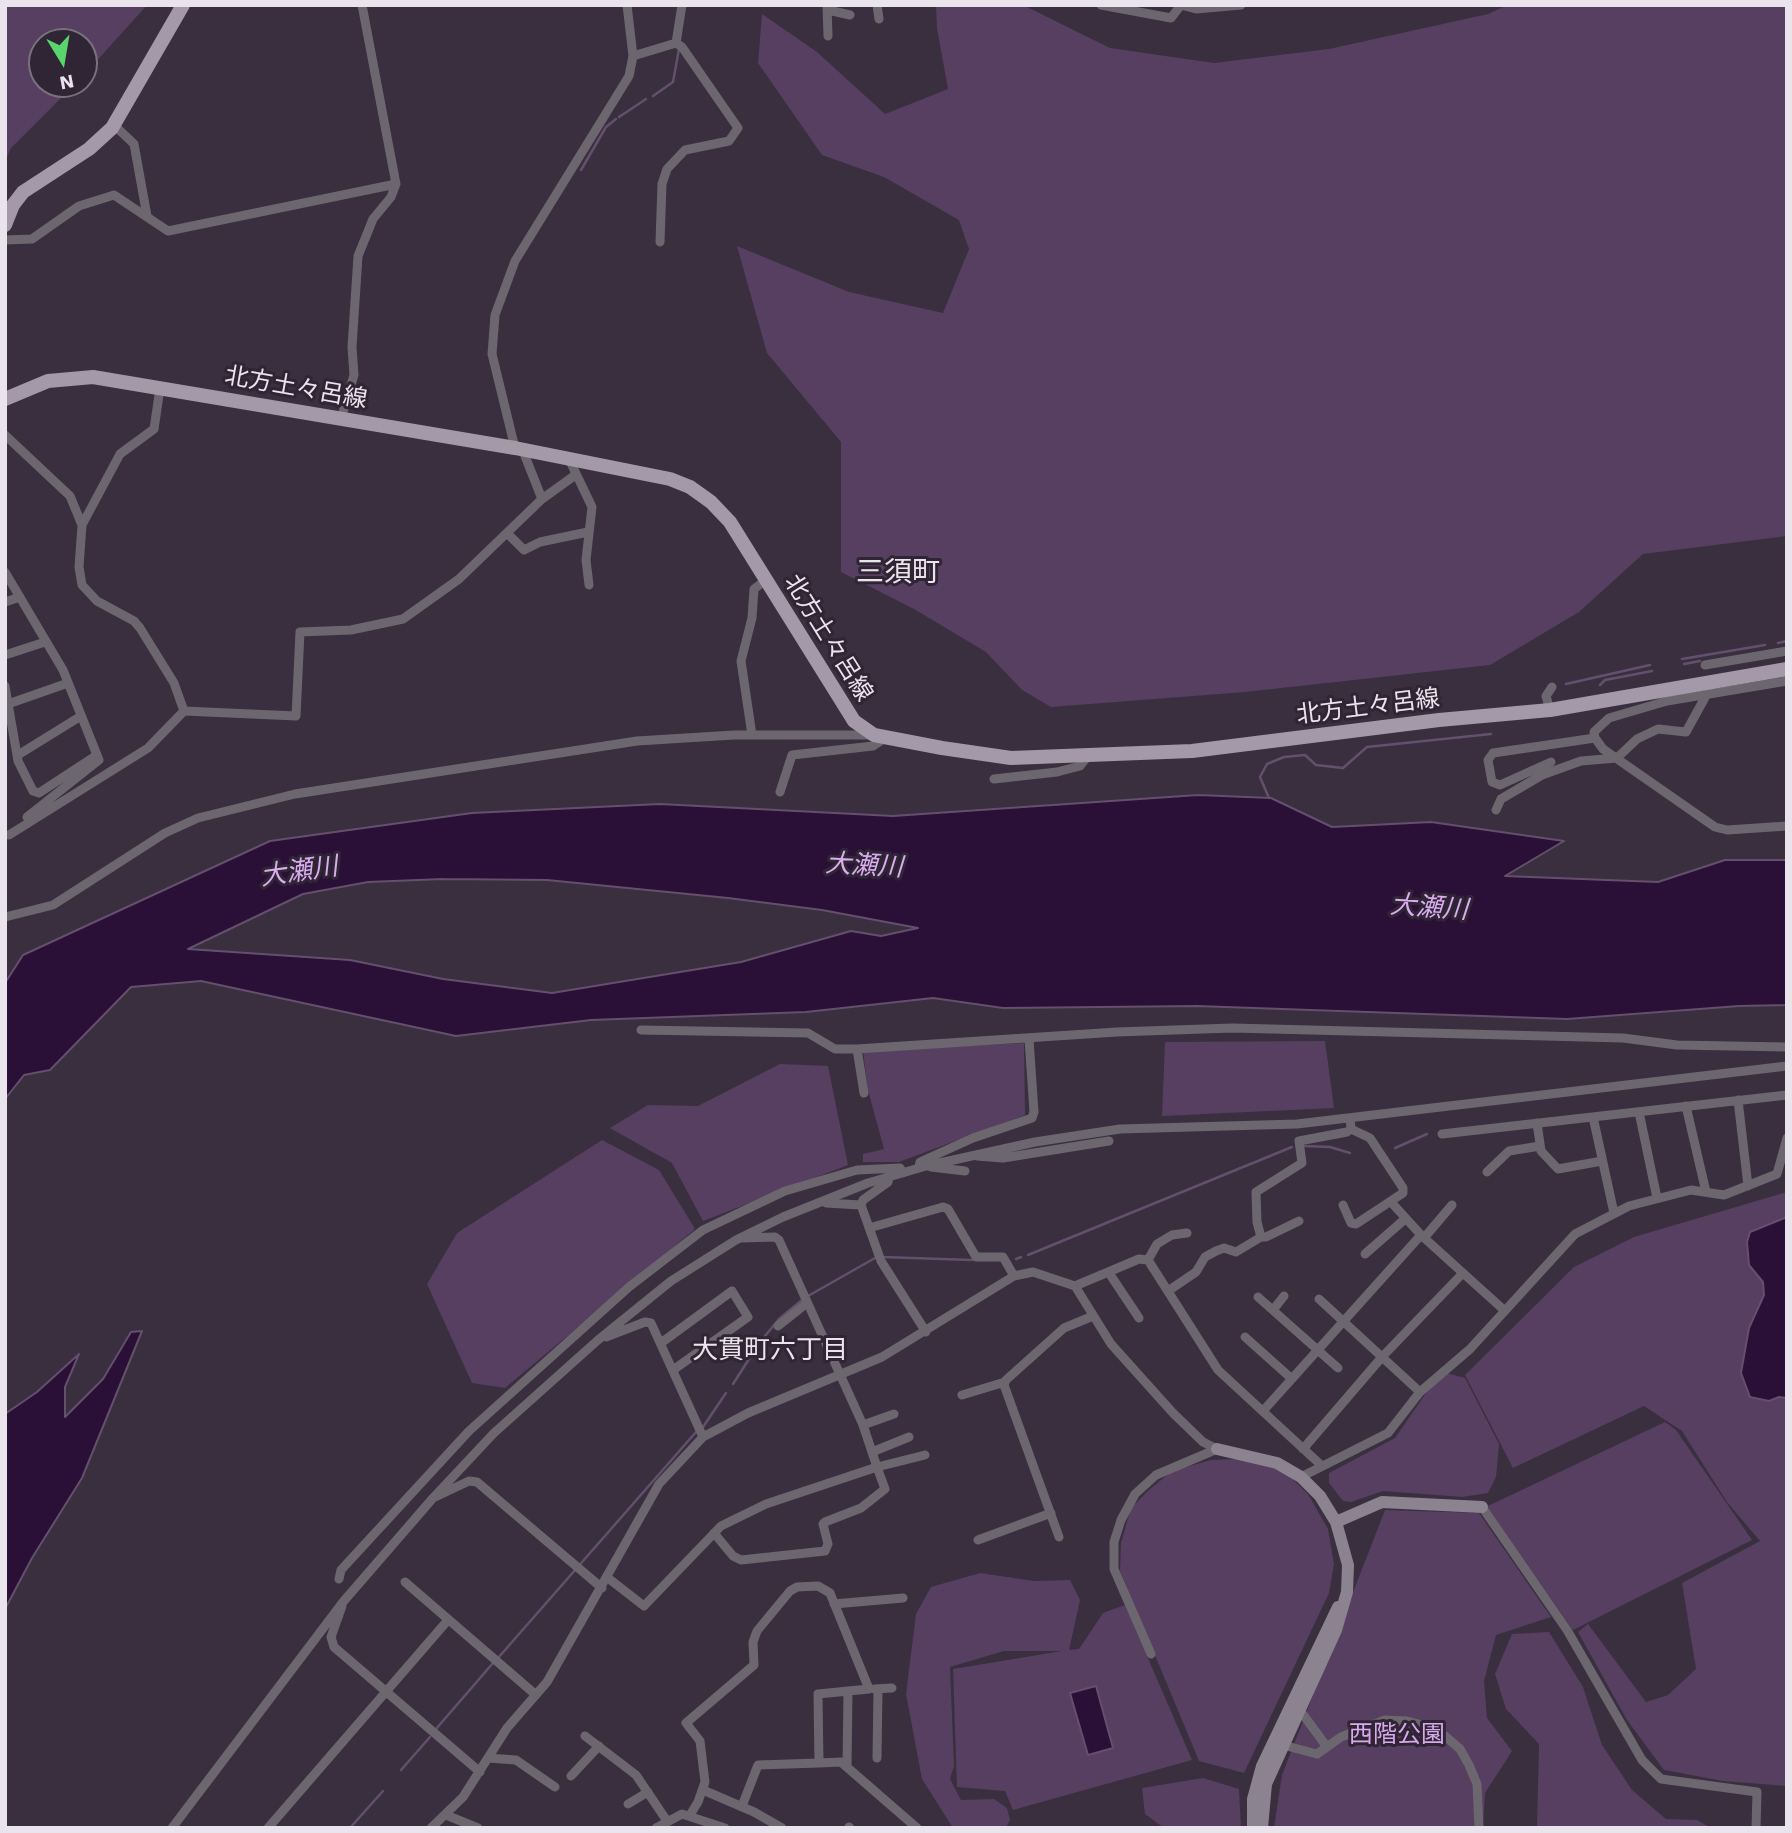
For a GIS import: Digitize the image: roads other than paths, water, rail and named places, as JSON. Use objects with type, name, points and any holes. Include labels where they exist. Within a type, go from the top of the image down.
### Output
[{"type":"main road","points":[[5,225],[13,205],[23,192],[89,149],[114,125],[170,22],[183,5]]},
{"type":"main road","name":"北方土々呂線","points":[[5,399],[38,383],[93,377],[657,475],[690,487],[711,502],[730,522],[853,721],[880,736],[1011,758],[1233,747],[1709,689],[1787,669]]},
{"type":"street","points":[[341,419],[354,375],[352,348],[358,257],[373,219],[391,197],[396,184],[362,5]]},
{"type":"street","points":[[542,499],[525,456],[520,450],[492,354],[495,315],[503,287],[515,261],[629,76],[633,56],[627,5]]},
{"type":"street","points":[[660,242],[662,184],[667,169],[685,150],[718,145],[729,141],[738,132],[733,120],[676,43],[682,5]]},
{"type":"street","points":[[877,5],[879,19]]},
{"type":"street","points":[[1101,5],[1171,18],[1181,5],[1196,9],[1241,5]]},
{"type":"street","points":[[828,36],[827,8],[850,15]]},
{"type":"street","points":[[633,56],[676,43]]},
{"type":"street","points":[[114,125],[125,132],[134,144],[147,216]]},
{"type":"street","points":[[5,240],[33,239],[79,206],[114,195],[168,231],[396,184]]},
{"type":"street","points":[[160,388],[154,429],[120,454],[82,525],[79,567],[82,585],[97,601],[134,621],[174,683],[184,711]]},
{"type":"street","points":[[5,435],[70,496],[82,525]]},
{"type":"street","points":[[569,459],[574,476],[590,498],[592,507],[588,532],[589,585]]},
{"type":"street","points":[[7,837],[148,748],[184,711],[296,716],[300,632],[351,630],[403,619],[458,579],[542,499],[574,476]]},
{"type":"street","points":[[508,534],[524,550],[540,542],[588,532]]},
{"type":"street","points":[[5,572],[68,683],[97,755],[97,764],[7,837]]},
{"type":"street","points":[[752,735],[741,662],[752,618],[754,589],[766,580]]},
{"type":"street","points":[[5,602],[20,597]]},
{"type":"street","points":[[5,655],[45,642]]},
{"type":"street","points":[[1705,665],[1787,651]]},
{"type":"street","points":[[1595,738],[1598,726],[1609,718],[1709,689],[1787,681]]},
{"type":"street","points":[[8,704],[68,683]]},
{"type":"street","points":[[5,687],[18,755],[33,792],[39,793],[97,755]]},
{"type":"street","points":[[1549,710],[1546,696],[1552,687]]},
{"type":"street","points":[[1496,810],[1501,799],[1542,775],[1581,761],[1617,758],[1637,739],[1658,729],[1686,732],[1709,689]]},
{"type":"street","points":[[18,755],[81,716]]},
{"type":"street","points":[[5,917],[53,905],[183,824],[247,804],[637,741],[752,735],[880,736]]},
{"type":"street","points":[[780,792],[792,755],[873,746],[880,736]]},
{"type":"street","points":[[1595,738],[1603,749],[1714,827],[1727,830],[1787,826]]},
{"type":"street","points":[[1551,762],[1500,785],[1492,782],[1488,760],[1493,753],[1595,738]]},
{"type":"street","points":[[994,779],[1057,772],[1080,765],[1088,756]]},
{"type":"street","points":[[641,1030],[808,1033],[835,1049],[1232,1028],[1623,1038],[1677,1045],[1787,1047]]},
{"type":"street","points":[[922,1167],[920,1162],[973,1138],[1032,1118],[1034,1111],[1029,1039]]},
{"type":"street","points":[[857,1049],[864,1093]]},
{"type":"street","points":[[172,1828],[343,1602],[433,1498],[494,1433],[598,1340],[671,1281],[740,1238],[813,1205],[922,1167],[972,1155],[1120,1129],[1297,1124],[1787,1066]]},
{"type":"street","points":[[1442,1134],[1787,1095]]},
{"type":"street","points":[[1738,1100],[1748,1186]]},
{"type":"street","points":[[1686,1106],[1706,1192]]},
{"type":"street","points":[[1639,1112],[1657,1198]]},
{"type":"street","points":[[1593,1117],[1614,1213]]},
{"type":"street","points":[[1350,1118],[1351,1129]]},
{"type":"street","points":[[1537,1124],[1540,1146],[1558,1170],[1602,1161]]},
{"type":"street","points":[[1261,1237],[1255,1195],[1302,1163],[1299,1141],[1351,1129],[1370,1138],[1403,1188],[1403,1193],[1356,1224],[1350,1223],[1343,1205]]},
{"type":"street","points":[[1301,1477],[1388,1433],[1420,1392],[1470,1349],[1575,1234],[1614,1213],[1657,1198],[1691,1190],[1724,1195],[1777,1174],[1787,1138]]},
{"type":"street","points":[[972,1155],[1003,1158],[1109,1141]]},
{"type":"street","points":[[1487,1172],[1509,1151],[1540,1146]]},
{"type":"street","points":[[922,1167],[965,1171]]},
{"type":"street","points":[[339,1579],[341,1570],[469,1431],[629,1287],[703,1230],[797,1188],[857,1170],[900,1168],[903,1173]]},
{"type":"street","points":[[889,1177],[888,1182],[863,1200],[861,1205],[881,1261],[926,1332]]},
{"type":"street","points":[[813,1205],[850,1202],[861,1205]]},
{"type":"street","points":[[1391,1202],[1422,1237],[1505,1311]]},
{"type":"street","points":[[1263,1411],[1452,1205]]},
{"type":"street","points":[[869,1228],[943,1207],[948,1209],[976,1257],[1003,1257],[1014,1276]]},
{"type":"street","points":[[1365,1254],[1405,1219]]},
{"type":"street","points":[[1168,1292],[1196,1272],[1205,1257],[1224,1248],[1236,1252],[1261,1237],[1298,1221]]},
{"type":"street","points":[[1148,1260],[1157,1244],[1172,1235],[1188,1233]]},
{"type":"street","points":[[714,1533],[733,1556],[741,1560],[825,1551],[828,1544],[823,1524],[861,1508],[886,1489],[863,1425],[779,1240],[775,1237],[740,1238]]},
{"type":"street","points":[[1074,1286],[1139,1259],[1148,1260]]},
{"type":"street","points":[[1148,1260],[1212,1363],[1322,1466]]},
{"type":"street","points":[[430,1828],[446,1815],[480,1772],[507,1728],[547,1682],[659,1484],[703,1437],[748,1413],[882,1357],[1014,1276],[1033,1272],[1074,1286],[1111,1344],[1203,1442],[1217,1449],[1277,1462],[1301,1477],[1320,1496],[1336,1522],[1348,1565],[1347,1592],[1336,1630],[1265,1784],[1262,1828]]},
{"type":"street","points":[[1109,1273],[1139,1318]]},
{"type":"street","points":[[1303,1449],[1382,1357],[1463,1273]]},
{"type":"street","points":[[661,1343],[733,1291],[748,1317],[673,1370]]},
{"type":"street","points":[[1273,1310],[1284,1296]]},
{"type":"street","points":[[1258,1297],[1338,1368]]},
{"type":"street","points":[[1319,1299],[1420,1392]]},
{"type":"street","points":[[778,1326],[807,1303]]},
{"type":"street","points":[[962,1395],[1005,1382],[1064,1328],[1093,1316]]},
{"type":"street","points":[[598,1340],[645,1322],[651,1323],[703,1437]]},
{"type":"street","points":[[1245,1337],[1292,1378]]},
{"type":"street","points":[[1005,1382],[1059,1537]]},
{"type":"street","points":[[863,1425],[894,1414]]},
{"type":"street","points":[[872,1452],[909,1437]]},
{"type":"street","points":[[1151,1654],[1114,1569],[1114,1542],[1121,1520],[1135,1494],[1156,1475],[1217,1449]]},
{"type":"street","points":[[608,1578],[644,1605],[722,1526],[766,1504],[877,1467],[925,1455]]},
{"type":"street","points":[[433,1498],[439,1498],[469,1481],[477,1482],[602,1588]]},
{"type":"street","points":[[1336,1522],[1382,1502],[1482,1507],[1567,1630],[1642,1760],[1661,1779],[1757,1792],[1756,1828]]},
{"type":"street","points":[[978,1540],[1051,1513]]},
{"type":"street","points":[[405,1582],[536,1695]]},
{"type":"street","points":[[690,1815],[703,1790],[703,1749],[701,1741],[685,1723],[754,1665],[753,1642],[757,1631],[790,1591],[797,1587],[824,1587],[874,1689],[877,1758]]},
{"type":"street","points":[[1253,1828],[1253,1799],[1262,1766],[1326,1626],[1347,1592]]},
{"type":"street","points":[[834,1604],[903,1598]]},
{"type":"street","points":[[343,1602],[331,1642],[342,1656],[480,1772]]},
{"type":"street","points":[[268,1828],[448,1620]]},
{"type":"street","points":[[819,1763],[818,1694],[892,1688]]},
{"type":"street","points":[[847,1767],[848,1691]]},
{"type":"street","points":[[1299,1709],[1326,1747]]},
{"type":"street","points":[[1283,1745],[1317,1755],[1326,1747],[1366,1725],[1385,1720],[1407,1721],[1445,1735],[1460,1749],[1477,1784],[1479,1828]]},
{"type":"street","points":[[585,1737],[636,1775],[667,1821]]},
{"type":"street","points":[[570,1776],[599,1746]]},
{"type":"street","points":[[488,1758],[516,1760],[555,1787]]},
{"type":"street","points":[[741,1806],[758,1765],[842,1762],[915,1827]]},
{"type":"street","points":[[703,1790],[782,1828]]},
{"type":"street","points":[[628,1804],[648,1792]]},
{"type":"street","points":[[446,1815],[478,1828]]},
{"type":"street","points":[[656,1828],[667,1821],[690,1815],[725,1828]]},
{"type":"water","name":"大瀬川","points":[[1198,795],[1271,798],[1332,827],[1431,822],[1564,841],[1505,876],[1658,882],[1725,860],[1787,860],[1787,1005],[1567,1019],[1197,1006],[1003,1008],[933,998],[806,1012],[591,1020],[456,1036],[201,981],[131,987],[50,1070],[24,1075],[5,1099],[5,983],[23,955],[270,841],[472,813],[660,804],[893,816]],"holes":[[[443,879],[547,880],[822,910],[918,928],[881,936],[851,931],[741,962],[552,993],[443,979],[350,960],[188,949],[303,894],[368,882]]]},
{"type":"water","points":[[1787,1217],[1787,1398],[1779,1397],[1769,1401],[1750,1397],[1741,1373],[1749,1328],[1764,1295],[1763,1282],[1749,1265],[1747,1242],[1750,1232]]},
{"type":"water","points":[[142,1331],[82,1478],[32,1558],[5,1609],[5,1414],[37,1392],[79,1354],[65,1387],[65,1417],[103,1379],[131,1332]]},
{"type":"water","points":[[1096,1686],[1113,1748],[1088,1755],[1070,1693]]},
{"type":"waterway","points":[[653,96],[673,82],[679,49]]},
{"type":"waterway","points":[[619,117],[646,99]]},
{"type":"waterway","points":[[581,170],[606,127],[616,119]]},
{"type":"waterway","points":[[1778,643],[1787,641]]},
{"type":"waterway","points":[[1682,659],[1765,645]]},
{"type":"waterway","points":[[1684,664],[1700,661]]},
{"type":"waterway","points":[[1566,684],[1650,665]]},
{"type":"waterway","points":[[1600,685],[1605,680],[1652,671]]},
{"type":"waterway","points":[[1269,798],[1260,777],[1267,764],[1284,757],[1305,755],[1316,765],[1343,768],[1367,747],[1491,734]]},
{"type":"waterway","points":[[1395,1148],[1427,1134]]},
{"type":"waterway","points":[[1304,1146],[1330,1147],[1350,1153]]},
{"type":"waterway","points":[[1028,1255],[1292,1147]]},
{"type":"waterway","points":[[882,1257],[972,1260]]},
{"type":"waterway","points":[[1016,1259],[1021,1257]]},
{"type":"waterway","points":[[808,1296],[875,1258]]},
{"type":"waterway","points":[[733,1384],[760,1342],[779,1319],[802,1300]]},
{"type":"waterway","points":[[703,1427],[726,1393]]},
{"type":"waterway","points":[[498,1658],[696,1432]]},
{"type":"waterway","points":[[436,1729],[493,1663]]},
{"type":"waterway","points":[[401,1770],[430,1737]]},
{"type":"waterway","points":[[350,1828],[383,1791]]},
{"type":"district","name":"三須町","points":[[898,573]]},
{"type":"district","name":"大貫町六丁目","points":[[770,1350]]},
{"type":"park label","name":"西階公園","points":[[1397,1735]]}]
